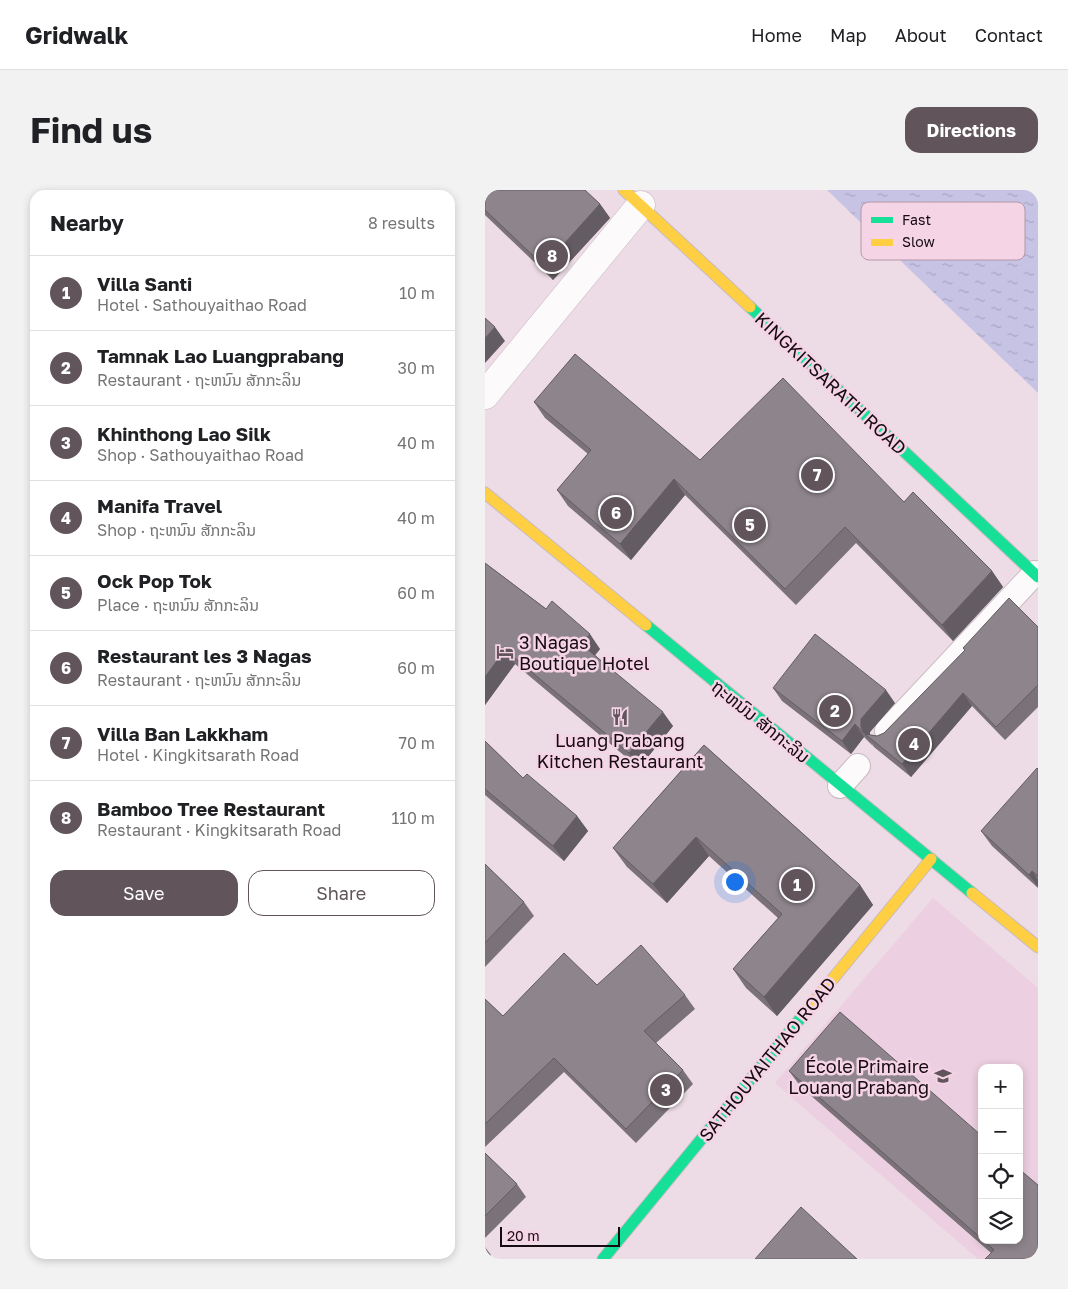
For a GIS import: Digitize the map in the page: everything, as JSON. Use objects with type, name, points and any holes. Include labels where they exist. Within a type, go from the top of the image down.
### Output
[{"type":"street","points":[[485,395],[633,197]]},
{"type":"street","name":"KINGKITSARATH ROAD","points":[[633,197],[1036,575]]},
{"type":"street","name":"ຖະຫນົນ ສັກກະລິນ","points":[[485,494],[1038,947]]},
{"type":"street","name":"SATHOUYAITHAO ROAD","points":[[603,1259],[931,859]]},
{"type":"lane","points":[[883,736],[1036,575]]},
{"type":"lane","points":[[840,786],[857,766]]},
{"type":"shaded area","name":"École Primaire Louang Prabang","points":[[933,898],[1038,988],[1038,1191],[1023,1178],[1023,1064],[978,1064],[978,1141],[801,1087],[997,1259],[978,1259],[775,1083]]},
{"type":"water","points":[[827,190],[1038,190],[1038,393],[900,260],[1025,260],[1025,202],[861,202],[861,223]]},
{"type":"building","points":[[485,190],[585,190],[600,204],[544,266],[485,210]]},
{"type":"building","points":[[485,318],[495,327],[485,338]]},
{"type":"building","points":[[575,354],[700,460],[783,378],[904,502],[913,492],[992,571],[942,625],[845,527],[785,589],[674,479],[620,544],[557,490],[591,450],[534,402]]},
{"type":"building","points":[[485,563],[546,609],[552,601],[590,634],[581,644],[663,712],[629,753],[505,650],[485,677]]},
{"type":"building","points":[[1009,598],[1038,627],[1038,685],[996,727],[963,693],[902,764],[865,734],[877,736],[884,733],[965,650],[963,648]]},
{"type":"building","points":[[815,634],[886,690],[861,719],[861,727],[864,733],[855,724],[842,741],[773,688]]},
{"type":"building","points":[[485,741],[523,778],[527,774],[577,816],[553,846],[485,789]]},
{"type":"building","points":[[704,745],[860,885],[764,997],[733,969],[782,914],[696,837],[653,884],[613,848]]},
{"type":"building","points":[[1037,768],[1038,876],[1032,871],[1029,875],[981,831]]},
{"type":"building","points":[[485,864],[524,902],[485,943]]},
{"type":"building","points":[[641,945],[685,995],[644,1031],[683,1070],[626,1129],[554,1058],[485,1124],[485,999],[503,1016],[564,953],[597,985]]},
{"type":"building","points":[[840,1012],[978,1133],[978,1236],[789,1071]]},
{"type":"building","points":[[485,1153],[517,1184],[485,1216]]},
{"type":"building","points":[[1023,1172],[1038,1185],[1038,1250],[1030,1259],[985,1259],[994,1250],[987,1244],[1023,1244]]},
{"type":"building","points":[[801,1207],[857,1259],[755,1259]]},
{"type":"traffic: fast","points":[[750,307],[1038,577]]},
{"type":"traffic: fast","points":[[646,625],[972,893]]},
{"type":"traffic: fast","points":[[603,1259],[804,1014]]},
{"type":"traffic: slow","points":[[624,190],[750,307]]},
{"type":"traffic: slow","points":[[485,493],[646,625]]},
{"type":"traffic: slow","points":[[804,1014],[931,859]]},
{"type":"traffic: slow","points":[[972,893],[1038,947]]},
{"type":"place","name":"Bamboo Tree Restaurant","points":[[552,256]]},
{"type":"place","name":"Villa Ban Lakkham","points":[[817,475]]},
{"type":"place","name":"Restaurant les 3 Nagas","points":[[616,513]]},
{"type":"place","name":"Ock Pop Tok","points":[[750,525]]},
{"type":"place","name":"3 Nagas Boutique Hotel","points":[[505,652]]},
{"type":"place","name":"Tamnak Lao Luangprabang","points":[[835,711]]},
{"type":"place","name":"Luang Prabang Kitchen Restaurant","points":[[620,717]]},
{"type":"place","name":"Manifa Travel","points":[[914,744]]},
{"type":"place","name":"Villa Santi","points":[[797,885]]},
{"type":"place","name":"École Primaire Louang Prabang","points":[[943,1076]]},
{"type":"place","name":"Khinthong Lao Silk","points":[[666,1090]]}]
